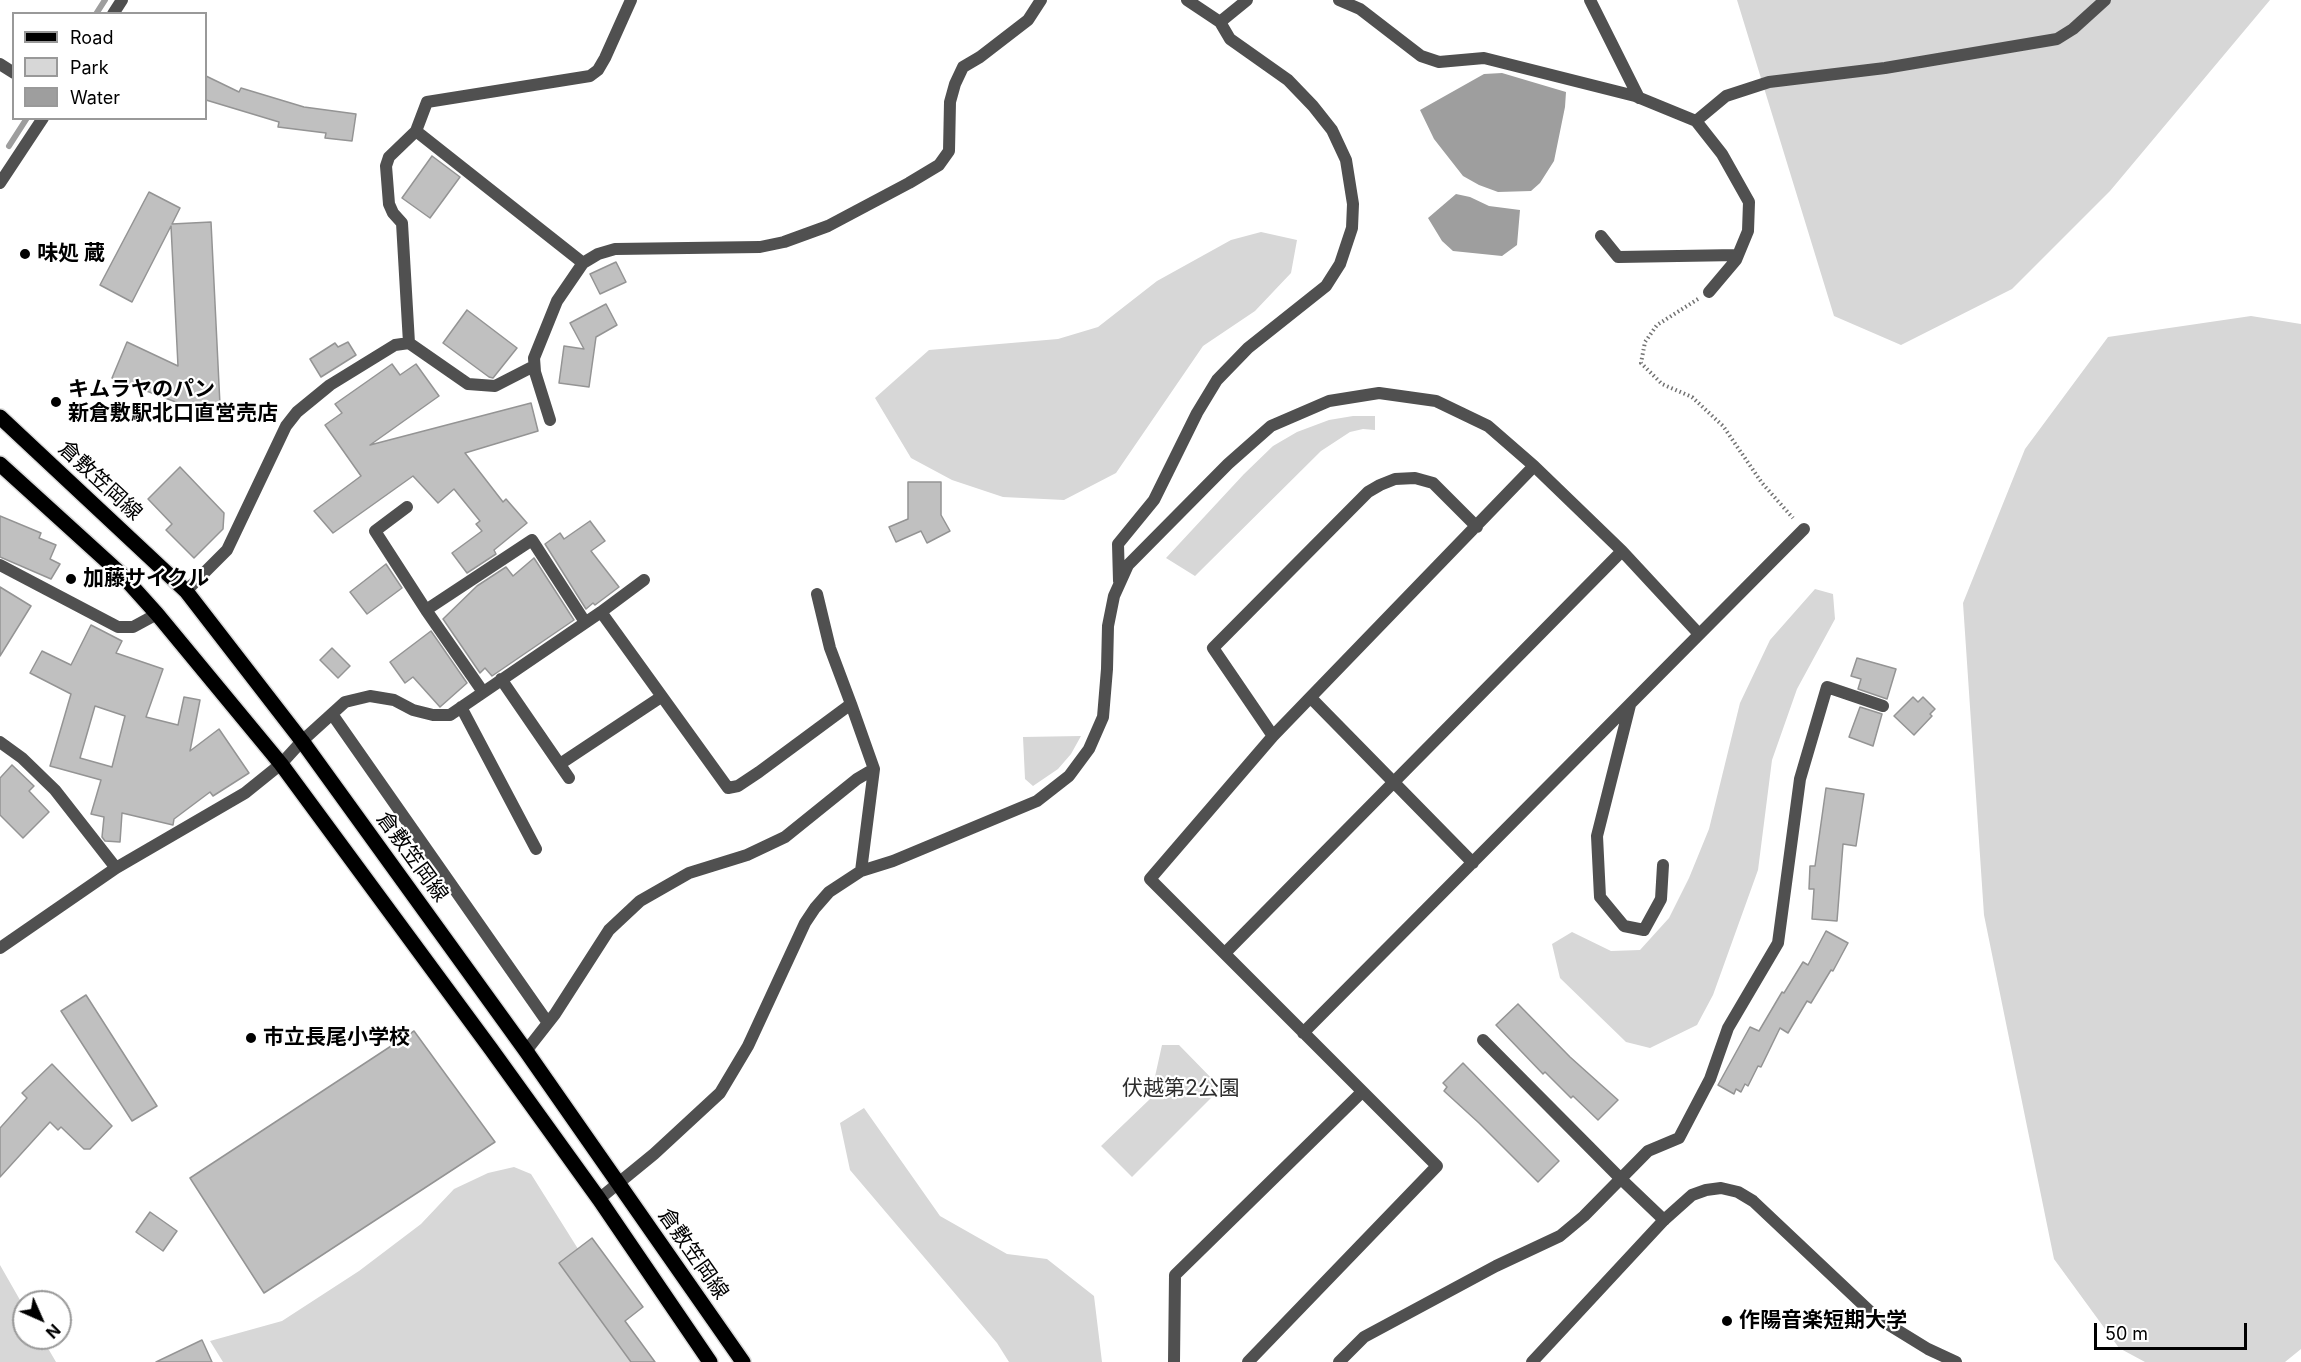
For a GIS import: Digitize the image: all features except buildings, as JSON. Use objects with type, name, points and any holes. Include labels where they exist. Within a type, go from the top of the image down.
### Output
[{"type":"main road","name":"倉敷笠岡線","points":[[0,417],[186,591],[302,741],[526,1052],[743,1362]]},
{"type":"main road","points":[[0,464],[121,574],[281,764],[599,1199],[710,1362]]},
{"type":"street","points":[[409,343],[402,223],[389,204],[386,166],[389,157],[416,131],[427,102],[590,76],[598,70],[605,58],[632,0]]},
{"type":"street","points":[[550,420],[534,366],[534,358],[557,301],[583,263],[598,254],[615,249],[760,247],[784,242],[828,226],[909,183],[939,165],[949,151],[951,102],[955,84],[963,68],[1028,20],[1041,0]]},
{"type":"street","points":[[1119,585],[1118,544],[1154,500],[1197,413],[1217,380],[1248,348],[1326,286],[1340,264],[1352,228],[1353,204],[1346,160],[1332,130],[1288,80],[1230,39],[1220,22],[1187,0]]},
{"type":"street","points":[[1220,22],[1247,0]]},
{"type":"street","points":[[1339,0],[1360,9],[1421,56],[1439,62],[1484,58],[1599,86],[1639,98],[1696,121],[1722,154],[1749,202],[1748,231],[1738,255],[1709,292]]},
{"type":"street","points":[[1590,0],[1639,98]]},
{"type":"street","points":[[1696,121],[1726,96],[1769,82],[1885,68],[2057,39],[2073,29],[2105,0]]},
{"type":"street","points":[[0,183],[42,120]]},
{"type":"street","points":[[416,131],[583,263]]},
{"type":"street","points":[[1601,236],[1618,257],[1738,255]]},
{"type":"street","points":[[186,591],[227,550],[286,426],[297,412],[330,385],[395,345],[409,343],[468,384],[495,386],[534,366]]},
{"type":"street","points":[[599,1199],[654,1154],[720,1093],[748,1046],[805,923],[829,892],[861,871],[894,861],[1037,801],[1068,776],[1089,749],[1103,717],[1107,669],[1107,626],[1114,596],[1128,565],[1228,464],[1271,426],[1329,401],[1379,393],[1436,401],[1488,426],[1534,466],[1622,551],[1699,634]]},
{"type":"street","points":[[1248,1362],[1437,1166],[1150,879],[1273,736],[1534,466]]},
{"type":"street","points":[[1273,736],[1213,648],[1368,492],[1380,485],[1395,479],[1415,478],[1433,483],[1477,527]]},
{"type":"street","points":[[407,507],[375,531],[483,692]]},
{"type":"street","points":[[1303,1033],[1804,529]]},
{"type":"street","points":[[426,610],[532,540],[585,622]]},
{"type":"street","points":[[1224,954],[1622,551]]},
{"type":"street","points":[[0,565],[118,627],[134,627],[157,614]]},
{"type":"street","points":[[0,948],[116,868],[245,793],[281,764],[302,741],[345,702],[370,696],[393,700],[413,710],[434,715],[450,715],[644,580]]},
{"type":"street","points":[[817,594],[830,648],[874,769],[861,871]]},
{"type":"street","points":[[601,612],[728,788],[738,786],[759,772],[851,704]]},
{"type":"street","points":[[501,679],[569,778]]},
{"type":"street","points":[[1339,1362],[1365,1337],[1496,1266],[1560,1236],[1584,1216],[1648,1151],[1679,1138],[1710,1078],[1728,1028],[1778,943],[1800,779],[1827,687],[1883,706]]},
{"type":"street","points":[[560,764],[662,697]]},
{"type":"street","points":[[1311,698],[1473,863]]},
{"type":"street","points":[[1630,703],[1598,836],[1600,897],[1624,926],[1644,930],[1661,899],[1663,865]]},
{"type":"street","points":[[461,707],[536,849]]},
{"type":"street","points":[[332,714],[548,1023]]},
{"type":"street","points":[[0,742],[22,758],[54,790],[116,868]]},
{"type":"street","points":[[526,1052],[548,1023],[609,930],[640,901],[688,873],[747,855],[785,837],[857,779],[874,769]]},
{"type":"street","points":[[1483,1040],[1620,1179],[1664,1220]]},
{"type":"street","points":[[1174,1362],[1175,1275],[1362,1092]]},
{"type":"street","points":[[1532,1362],[1664,1220],[1692,1195],[1721,1188],[1738,1192],[1754,1201],[1876,1317],[1956,1362]]},
{"type":"path","points":[[1709,292],[1657,325],[1645,342],[1641,363],[1662,384],[1692,397],[1723,426],[1762,483],[1804,529]]},
{"type":"green space","points":[[1737,0],[2270,0],[2110,191],[2012,289],[1901,345],[1834,316]]},
{"type":"green space","points":[[1261,232],[1297,240],[1291,273],[1255,311],[1203,346],[1116,473],[1064,500],[1003,497],[952,480],[911,458],[875,398],[929,350],[1058,339],[1098,327],[1157,281],[1231,240]]},
{"type":"green space","points":[[2251,316],[2301,324],[2301,1349],[2285,1362],[2145,1362],[2119,1348],[2054,1259],[1984,915],[1963,603],[2025,449],[2108,337]]},
{"type":"green space","points":[[1353,416],[1375,416],[1375,430],[1363,429],[1350,432],[1321,451],[1195,576],[1166,558],[1273,446],[1297,432],[1329,420]]},
{"type":"green space","points":[[1815,589],[1833,594],[1835,619],[1797,689],[1772,760],[1758,870],[1713,995],[1697,1025],[1650,1048],[1626,1042],[1560,978],[1552,944],[1572,932],[1611,951],[1640,950],[1669,918],[1689,878],[1709,829],[1740,703],[1770,640]]},
{"type":"green space","points":[[1081,736],[1071,754],[1058,769],[1033,786],[1025,779],[1023,737]]},
{"type":"green space","name":"伏越第2公園","points":[[1162,1045],[1179,1045],[1221,1088],[1132,1177],[1101,1146],[1150,1099]]},
{"type":"green space","points":[[864,1108],[940,1216],[1007,1254],[1047,1259],[1094,1296],[1102,1362],[1009,1362],[997,1343],[850,1170],[840,1123]]},
{"type":"green space","points":[[514,1167],[531,1174],[617,1311],[645,1362],[223,1362],[210,1341],[282,1321],[359,1271],[421,1224],[454,1189],[488,1173]]},
{"type":"green space","points":[[0,1265],[14,1290],[12,1290],[12,1350],[49,1350],[56,1362],[0,1362]]},
{"type":"water","points":[[1502,73],[1566,92],[1554,161],[1540,183],[1531,191],[1498,192],[1463,176],[1434,139],[1420,110],[1484,74]]},
{"type":"water","points":[[1456,194],[1470,197],[1489,206],[1520,210],[1517,245],[1502,256],[1453,251],[1442,241],[1428,218]]},
{"type":"waterway","points":[[97,12],[105,0]]},
{"type":"waterway","points":[[9,146],[26,120]]},
{"type":"place","name":"味処 蔵","points":[[25,254]]},
{"type":"place","name":"キムラヤのパン 新倉敷駅北口直営売店","points":[[56,402]]},
{"type":"place","name":"加藤サイクル","points":[[71,579]]},
{"type":"place","name":"市立長尾小学校","points":[[251,1038]]},
{"type":"place","name":"作陽音楽短期大学","points":[[1727,1321]]}]
